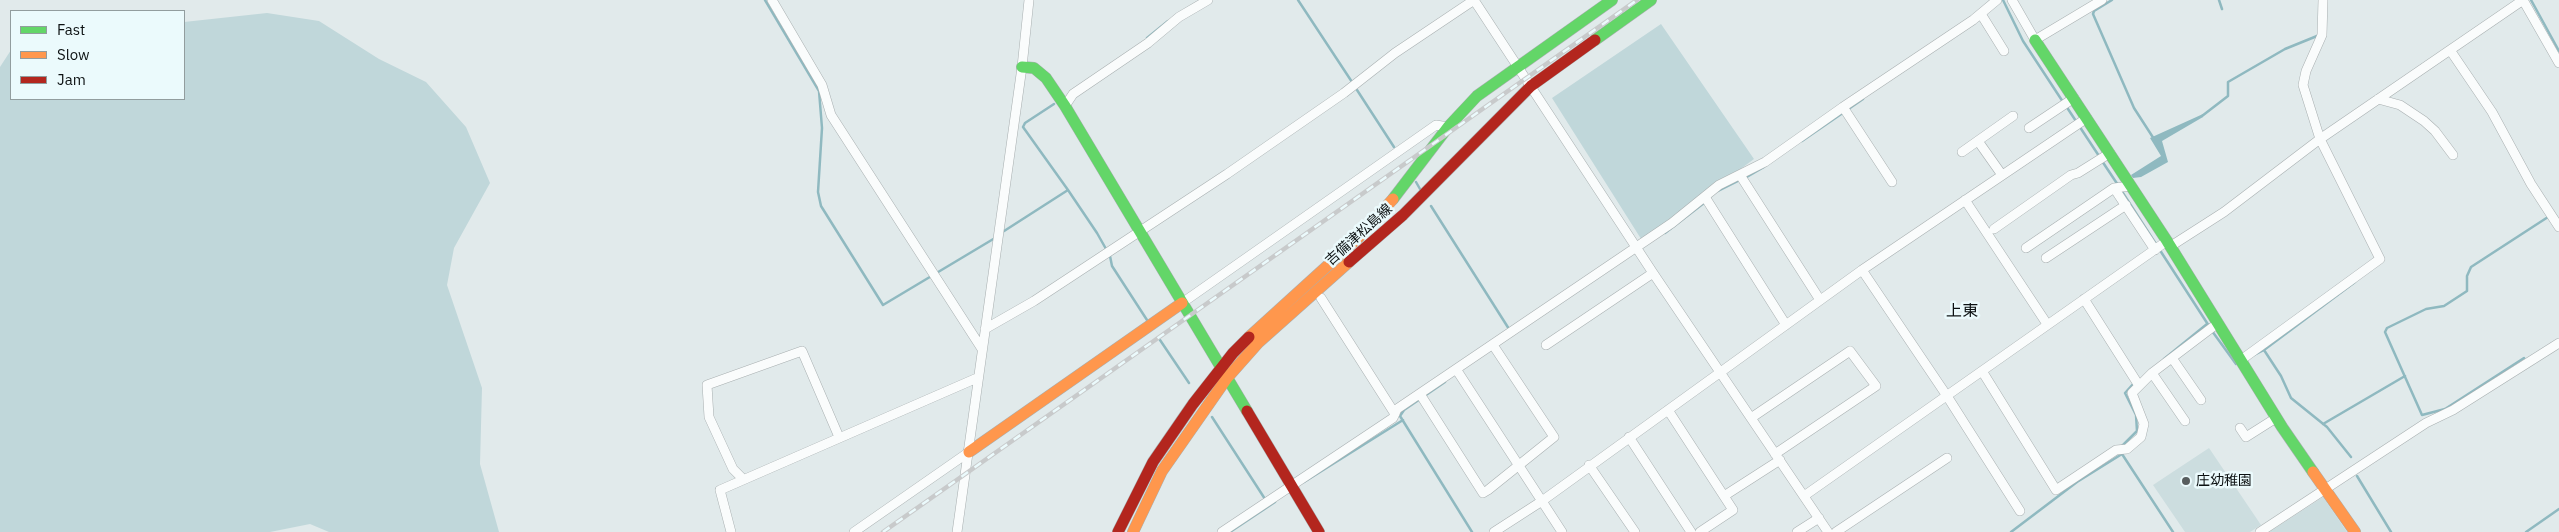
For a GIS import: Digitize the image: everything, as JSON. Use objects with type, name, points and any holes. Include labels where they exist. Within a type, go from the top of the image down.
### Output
[{"type":"main road","name":"吉備津松島線","points":[[1118,532],[1153,462],[1220,368],[1251,333],[1358,238],[1388,204],[1448,127],[1477,96],[1612,0]]},
{"type":"main road","name":"吉備津松島線","points":[[1132,532],[1162,471],[1227,378],[1258,343],[1403,215],[1531,86],[1651,0]]},
{"type":"main road","points":[[2035,40],[2068,102],[2121,187],[2162,246],[2213,327],[2241,360],[2276,418],[2355,532]]},
{"type":"main road","points":[[1022,66],[1034,68],[1046,78],[1065,106],[1220,368],[1320,532]]},
{"type":"main road","points":[[969,452],[1182,303]]},
{"type":"street","points":[[772,0],[822,85],[831,115],[982,349]]},
{"type":"street","points":[[957,532],[1022,66],[1029,0]]},
{"type":"street","points":[[1065,106],[1073,94],[1148,43],[1179,17],[1208,0]]},
{"type":"street","points":[[985,329],[1034,301],[1140,231],[1344,93],[1395,53],[1474,0],[1720,373],[1828,532]]},
{"type":"street","points":[[1222,532],[1293,488],[1393,418],[1397,409],[1421,397],[1638,249],[1706,199],[1720,185],[1742,178],[1982,16],[1997,0]]},
{"type":"street","points":[[2012,0],[2035,40],[2102,0]]},
{"type":"street","points":[[2241,360],[2380,259],[2320,140],[2303,85],[2306,71],[2322,35],[2323,0]]},
{"type":"street","points":[[1804,496],[2047,324],[2162,246],[2224,212],[2320,140],[2523,0],[2559,63]]},
{"type":"street","points":[[1982,16],[2004,51]]},
{"type":"street","points":[[2450,50],[2492,112],[2531,184],[2559,227]]},
{"type":"street","points":[[2378,100],[2400,106],[2424,121],[2453,155]]},
{"type":"street","points":[[2029,128],[2068,102]]},
{"type":"street","points":[[1845,109],[1892,182]]},
{"type":"street","points":[[1962,152],[2013,116]]},
{"type":"street","points":[[1500,530],[1862,270],[2081,122]]},
{"type":"street","points":[[1182,303],[1436,125],[1448,127]]},
{"type":"street","points":[[1978,141],[2002,175]]},
{"type":"street","points":[[1994,229],[2070,175],[2078,173],[2104,157]]},
{"type":"street","points":[[1742,178],[1820,300]]},
{"type":"street","points":[[2026,248],[2121,187],[2126,205],[2162,246]]},
{"type":"street","points":[[1706,199],[1786,325]]},
{"type":"street","points":[[1965,200],[2047,324]]},
{"type":"street","points":[[2046,258],[2126,205]]},
{"type":"street","points":[[1862,270],[1947,396],[2020,511]]},
{"type":"street","points":[[1546,345],[1653,272]]},
{"type":"street","points":[[1321,298],[1395,414]]},
{"type":"street","points":[[2084,299],[2137,382]]},
{"type":"street","points":[[1982,371],[2056,490],[2116,450],[2127,449],[2141,437],[2144,431],[2142,416],[2132,393],[2137,382],[2152,373],[2213,327]]},
{"type":"street","points":[[2260,532],[2426,424],[2453,410],[2559,343]]},
{"type":"street","points":[[1421,397],[1483,493],[1554,438],[1494,347]]},
{"type":"street","points":[[1724,496],[1876,386],[1850,350],[1751,418]]},
{"type":"street","points":[[743,478],[733,469],[709,417],[707,385],[802,351],[839,437]]},
{"type":"street","points":[[2172,358],[2201,400]]},
{"type":"street","points":[[1457,372],[1562,532]]},
{"type":"street","points":[[2152,373],[2185,421]]},
{"type":"street","points":[[730,532],[720,490],[743,478],[977,378]]},
{"type":"street","points":[[1668,410],[1733,510],[1700,532]]},
{"type":"street","points":[[2240,428],[2246,437],[2276,418]]},
{"type":"street","points":[[1629,437],[1692,532]]},
{"type":"street","points":[[854,532],[969,452]]},
{"type":"street","points":[[1836,532],[1947,458]]},
{"type":"street","points":[[1589,465],[1635,532]]},
{"type":"street","points":[[1797,532],[1818,518]]},
{"type":"shaded area","points":[[267,13],[319,21],[379,59],[426,82],[466,127],[490,183],[454,248],[447,285],[482,388],[480,464],[499,532],[329,532],[310,524],[270,532],[0,532],[0,67],[10,52],[10,100],[185,100],[185,22]]},
{"type":"shaded area","points":[[1661,24],[1754,159],[1643,242],[1552,98]]},
{"type":"shaded area","points":[[2209,448],[2261,525],[2250,532],[2185,532],[2153,485]]},
{"type":"shaded area","points":[[2323,497],[2347,532],[2269,532]]},
{"type":"water","points":[[2203,114],[2203,117],[2162,141],[2168,162],[2141,177],[2133,178],[2131,175],[2161,156],[2150,138]]},
{"type":"waterway","points":[[765,0],[819,91],[822,128],[818,192],[821,206],[883,305],[995,238]]},
{"type":"waterway","points":[[1298,0],[1352,82]]},
{"type":"waterway","points":[[2003,0],[2023,41],[2063,102]]},
{"type":"waterway","points":[[2112,0],[2094,11],[2093,14],[2134,108],[2154,139]]},
{"type":"waterway","points":[[2219,0],[2222,9]]},
{"type":"waterway","points":[[2531,0],[2559,51]]},
{"type":"waterway","points":[[1147,38],[1168,21]]},
{"type":"waterway","points":[[2202,116],[2228,96],[2228,82],[2285,49],[2317,36]]},
{"type":"waterway","points":[[1357,90],[1394,147]]},
{"type":"waterway","points":[[1802,141],[1863,99]]},
{"type":"waterway","points":[[1054,104],[1025,123],[1023,127],[1068,190]]},
{"type":"waterway","points":[[2066,106],[2099,156]]},
{"type":"waterway","points":[[2102,161],[2118,185]]},
{"type":"waterway","points":[[1745,178],[1764,167]]},
{"type":"waterway","points":[[1718,191],[1740,180]]},
{"type":"waterway","points":[[1416,182],[1420,189]]},
{"type":"waterway","points":[[1001,233],[1068,190],[1097,233],[1110,256],[1112,266],[1147,320]]},
{"type":"waterway","points":[[2121,190],[2209,326]]},
{"type":"waterway","points":[[1665,233],[1704,203]]},
{"type":"waterway","points":[[1431,206],[1509,329]]},
{"type":"waterway","points":[[2524,358],[2445,409],[2422,415],[2385,332],[2387,328],[2426,309],[2444,306],[2467,291],[2467,276],[2471,267],[2548,217]]},
{"type":"waterway","points":[[2264,350],[2355,282]]},
{"type":"waterway","points":[[2164,359],[2207,324]]},
{"type":"waterway","points":[[2212,331],[2236,364]]},
{"type":"waterway","points":[[1160,340],[1189,383]]},
{"type":"waterway","points":[[2254,355],[2264,350],[2281,376],[2291,398],[2327,427],[2351,457]]},
{"type":"waterway","points":[[2323,424],[2405,376]]},
{"type":"waterway","points":[[1445,382],[1404,410],[1400,416],[1472,532]]},
{"type":"waterway","points":[[2122,446],[2137,431],[2136,415],[2125,393],[2134,383]]},
{"type":"waterway","points":[[1212,417],[1265,499]]},
{"type":"waterway","points":[[1304,482],[1403,420]]},
{"type":"waterway","points":[[2122,452],[2173,532]]},
{"type":"waterway","points":[[2011,532],[2077,482],[2122,454]]},
{"type":"waterway","points":[[2357,476],[2391,532]]},
{"type":"waterway","points":[[1230,532],[1275,502]]},
{"type":"waterway","points":[[2526,532],[2559,509]]},
{"type":"railway","points":[[883,532],[1637,0]]},
{"type":"traffic: fast","points":[[1393,199],[1448,127],[1477,96],[1612,0]]},
{"type":"traffic: fast","points":[[1595,40],[1651,0]]},
{"type":"traffic: fast","points":[[2035,40],[2167,241],[2282,427],[2313,472]]},
{"type":"traffic: fast","points":[[1022,67],[1034,68],[1046,78],[1065,106],[1247,411]]},
{"type":"traffic: slow","points":[[1249,337],[1358,238],[1393,199]]},
{"type":"traffic: slow","points":[[1133,532],[1162,471],[1227,378],[1258,343],[1349,262]]},
{"type":"traffic: slow","points":[[969,452],[1182,303]]},
{"type":"traffic: slow","points":[[2313,472],[2355,532]]},
{"type":"traffic: jam","points":[[1349,262],[1403,215],[1531,86],[1595,40]]},
{"type":"traffic: jam","points":[[1118,532],[1153,462],[1193,404],[1233,353],[1249,337]]},
{"type":"traffic: jam","points":[[1247,411],[1319,532]]},
{"type":"place","name":"庄幼稚園","points":[[2186,481]]},
{"type":"district","name":"上東","points":[[1962,311]]}]
